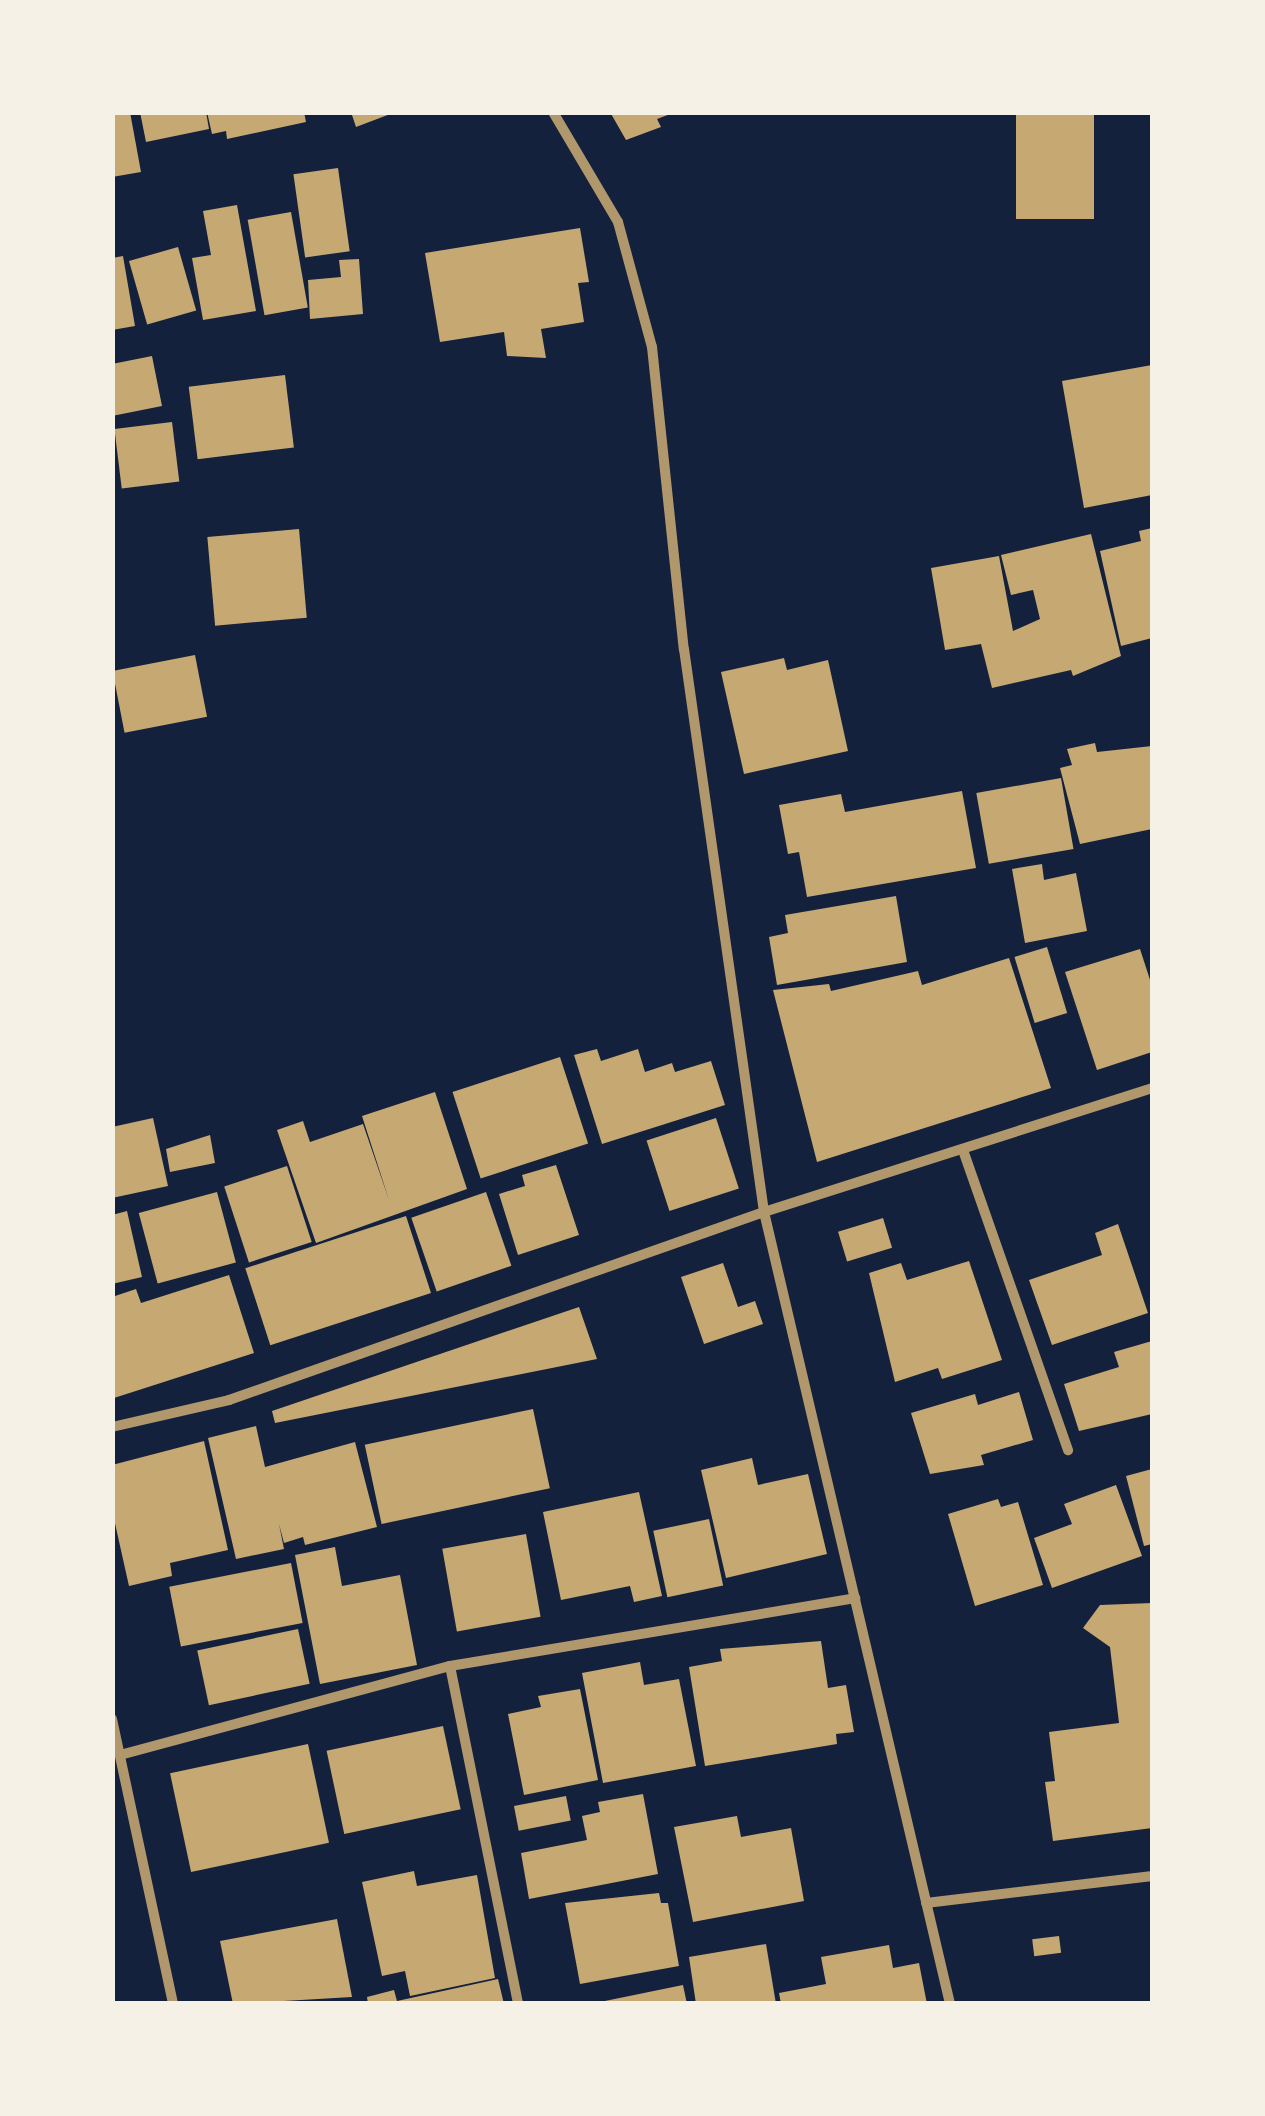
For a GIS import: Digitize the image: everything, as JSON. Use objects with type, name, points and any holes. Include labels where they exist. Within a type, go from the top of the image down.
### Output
[{"type":"street","points":[[552,112],[618,222],[652,347],[684,649],[764,1212],[950,2004]]},
{"type":"street","points":[[112,1428],[229,1400],[764,1212],[964,1153],[1152,1088]]},
{"type":"street","points":[[964,1153],[1068,1450]]},
{"type":"street","points":[[120,1755],[450,1666],[855,1598]]},
{"type":"street","points":[[450,1666],[518,2004]]},
{"type":"street","points":[[112,1719],[173,2004]]},
{"type":"street","points":[[926,1902],[1152,1876]]},
{"type":"building","points":[[112,112],[130,112],[141,172],[112,177]]},
{"type":"building","points":[[140,112],[206,112],[209,129],[146,142]]},
{"type":"building","points":[[207,112],[304,112],[306,122],[227,139],[226,131],[212,134]]},
{"type":"building","points":[[351,112],[393,112],[393,113],[356,127]]},
{"type":"building","points":[[610,112],[673,113],[657,119],[661,127],[626,140]]},
{"type":"building","points":[[1016,112],[1094,112],[1094,219],[1016,219]]},
{"type":"building","points":[[338,168],[350,251],[305,257],[293,174]]},
{"type":"building","points":[[237,205],[256,311],[203,320],[192,258],[211,255],[203,211]]},
{"type":"building","points":[[291,212],[308,308],[265,315],[248,220]]},
{"type":"building","points":[[580,228],[589,282],[578,283],[584,322],[541,329],[546,358],[507,356],[504,332],[440,342],[425,253]]},
{"type":"building","points":[[178,247],[196,310],[147,325],[129,261]]},
{"type":"building","points":[[123,256],[135,326],[112,330],[112,258]]},
{"type":"building","points":[[359,259],[363,314],[310,319],[308,280],[341,277],[339,260]]},
{"type":"building","points":[[152,356],[162,406],[112,416],[112,364]]},
{"type":"building","points":[[1152,365],[1152,495],[1084,508],[1062,381]]},
{"type":"building","points":[[285,375],[294,447],[198,459],[189,387]]},
{"type":"building","points":[[172,422],[179,482],[122,489],[114,429]]},
{"type":"building","points":[[1152,528],[1152,638],[1121,646],[1100,551],[1141,541],[1139,531]]},
{"type":"building","points":[[299,529],[307,618],[215,626],[207,537]]},
{"type":"building","points":[[1091,534],[1121,656],[1073,676],[1071,670],[992,688],[981,644],[945,650],[931,568],[999,556],[1013,631],[1040,619],[1033,590],[1011,595],[1001,555]]},
{"type":"building","points":[[195,655],[207,717],[125,733],[113,671]]},
{"type":"building","points":[[784,658],[787,670],[828,660],[848,751],[744,774],[721,672]]},
{"type":"building","points":[[1095,743],[1097,752],[1152,746],[1152,829],[1080,844],[1060,768],[1072,765],[1067,749]]},
{"type":"building","points":[[1061,778],[1074,849],[989,864],[976,793]]},
{"type":"building","points":[[962,791],[976,868],[807,897],[799,852],[788,854],[779,805],[841,794],[845,812]]},
{"type":"building","points":[[1042,864],[1044,880],[1076,873],[1087,931],[1025,943],[1012,869]]},
{"type":"building","points":[[896,896],[907,962],[777,985],[769,937],[788,933],[785,915]]},
{"type":"building","points":[[1047,947],[1067,1013],[1035,1023],[1014,957]]},
{"type":"building","points":[[1140,949],[1152,986],[1152,1052],[1097,1070],[1065,972]]},
{"type":"building","points":[[1009,958],[1051,1088],[817,1162],[773,990],[829,984],[831,991],[918,971],[922,985]]},
{"type":"building","points":[[597,1049],[601,1061],[638,1049],[645,1072],[672,1063],[675,1072],[711,1061],[725,1105],[602,1144],[574,1055]]},
{"type":"building","points":[[560,1057],[588,1144],[481,1178],[453,1092]]},
{"type":"building","points":[[435,1092],[467,1189],[316,1243],[277,1130],[303,1121],[310,1142],[363,1124],[389,1200],[362,1116]]},
{"type":"building","points":[[153,1118],[168,1186],[112,1198],[112,1127]]},
{"type":"building","points":[[716,1118],[739,1188],[669,1211],[647,1141]]},
{"type":"building","points":[[210,1135],[215,1163],[170,1172],[166,1149]]},
{"type":"building","points":[[556,1165],[579,1235],[518,1255],[499,1194],[525,1186],[522,1175]]},
{"type":"building","points":[[287,1166],[312,1242],[249,1262],[224,1186]]},
{"type":"building","points":[[217,1192],[236,1263],[158,1283],[139,1213]]},
{"type":"building","points":[[486,1192],[511,1266],[437,1291],[411,1218]]},
{"type":"building","points":[[127,1211],[142,1277],[112,1284],[112,1215]]},
{"type":"building","points":[[406,1216],[431,1293],[270,1345],[245,1268]]},
{"type":"building","points":[[883,1218],[892,1248],[847,1261],[838,1232]]},
{"type":"building","points":[[1118,1224],[1148,1313],[1052,1345],[1029,1280],[1102,1255],[1095,1233]]},
{"type":"building","points":[[969,1261],[1002,1360],[942,1379],[938,1368],[895,1382],[869,1273],[901,1263],[907,1280]]},
{"type":"building","points":[[723,1263],[738,1307],[755,1301],[763,1324],[704,1344],[681,1277]]},
{"type":"building","points":[[229,1275],[254,1353],[114,1398],[112,1297],[136,1289],[141,1303]]},
{"type":"building","points":[[579,1307],[597,1359],[275,1423],[272,1411]]},
{"type":"building","points":[[1152,1341],[1152,1414],[1079,1431],[1064,1384],[1119,1367],[1114,1352]]},
{"type":"building","points":[[1019,1392],[1033,1440],[981,1455],[984,1465],[930,1474],[911,1413],[975,1394],[978,1405]]},
{"type":"building","points":[[533,1409],[550,1488],[382,1524],[365,1445]]},
{"type":"building","points":[[256,1426],[265,1467],[355,1442],[377,1527],[305,1545],[303,1537],[284,1543],[279,1524],[284,1549],[236,1559],[208,1438]]},
{"type":"building","points":[[204,1441],[228,1550],[170,1563],[172,1576],[129,1586],[112,1510],[112,1465]]},
{"type":"building","points":[[752,1458],[758,1485],[808,1474],[827,1554],[726,1578],[701,1470]]},
{"type":"building","points":[[1152,1469],[1152,1544],[1144,1546],[1126,1476]]},
{"type":"building","points":[[1116,1485],[1142,1556],[1052,1588],[1034,1538],[1072,1524],[1064,1504]]},
{"type":"building","points":[[639,1492],[662,1596],[634,1602],[630,1586],[561,1600],[543,1512]]},
{"type":"building","points":[[998,1499],[1001,1507],[1018,1502],[1043,1585],[975,1606],[948,1514]]},
{"type":"building","points":[[709,1519],[723,1586],[667,1597],[653,1531]]},
{"type":"building","points":[[526,1534],[541,1617],[457,1631],[442,1549]]},
{"type":"building","points":[[335,1547],[342,1586],[400,1575],[417,1665],[320,1684],[295,1555]]},
{"type":"building","points":[[291,1563],[303,1623],[181,1647],[169,1587]]},
{"type":"building","points":[[1152,1603],[1152,1828],[1053,1841],[1045,1782],[1055,1781],[1049,1732],[1119,1723],[1110,1647],[1083,1628],[1100,1605]]},
{"type":"building","points":[[298,1629],[310,1684],[209,1705],[197,1650]]},
{"type":"building","points":[[821,1641],[828,1688],[846,1685],[854,1732],[836,1734],[837,1744],[705,1766],[689,1667],[722,1661],[720,1649]]},
{"type":"building","points":[[640,1662],[644,1685],[679,1679],[696,1766],[603,1783],[582,1673]]},
{"type":"building","points":[[580,1689],[598,1780],[524,1795],[508,1714],[541,1707],[538,1696]]},
{"type":"building","points":[[443,1726],[461,1809],[344,1834],[327,1751]]},
{"type":"building","points":[[308,1744],[329,1843],[191,1872],[170,1773]]},
{"type":"building","points":[[643,1794],[658,1874],[529,1899],[521,1853],[587,1840],[582,1816],[600,1812],[598,1802]]},
{"type":"building","points":[[566,1796],[571,1821],[519,1831],[514,1806]]},
{"type":"building","points":[[737,1816],[741,1837],[791,1828],[804,1901],[693,1922],[674,1827]]},
{"type":"building","points":[[414,1871],[417,1886],[477,1875],[495,1978],[410,1996],[405,1971],[382,1976],[362,1882]]},
{"type":"building","points":[[659,1893],[661,1903],[668,1903],[679,1966],[580,1984],[565,1903]]},
{"type":"building","points":[[337,1919],[352,1997],[233,2004],[220,1941]]},
{"type":"building","points":[[1059,1936],[1061,1953],[1034,1956],[1032,1939]]},
{"type":"building","points":[[766,1944],[776,2004],[696,2004],[689,1957]]},
{"type":"building","points":[[889,1945],[893,1968],[919,1963],[927,2004],[781,2004],[779,1993],[826,1984],[821,1957]]},
{"type":"building","points":[[498,1979],[504,2004],[368,2004],[367,1997],[394,1990],[397,2001]]},
{"type":"building","points":[[683,1985],[687,2004],[600,2004],[600,2002]]}]
